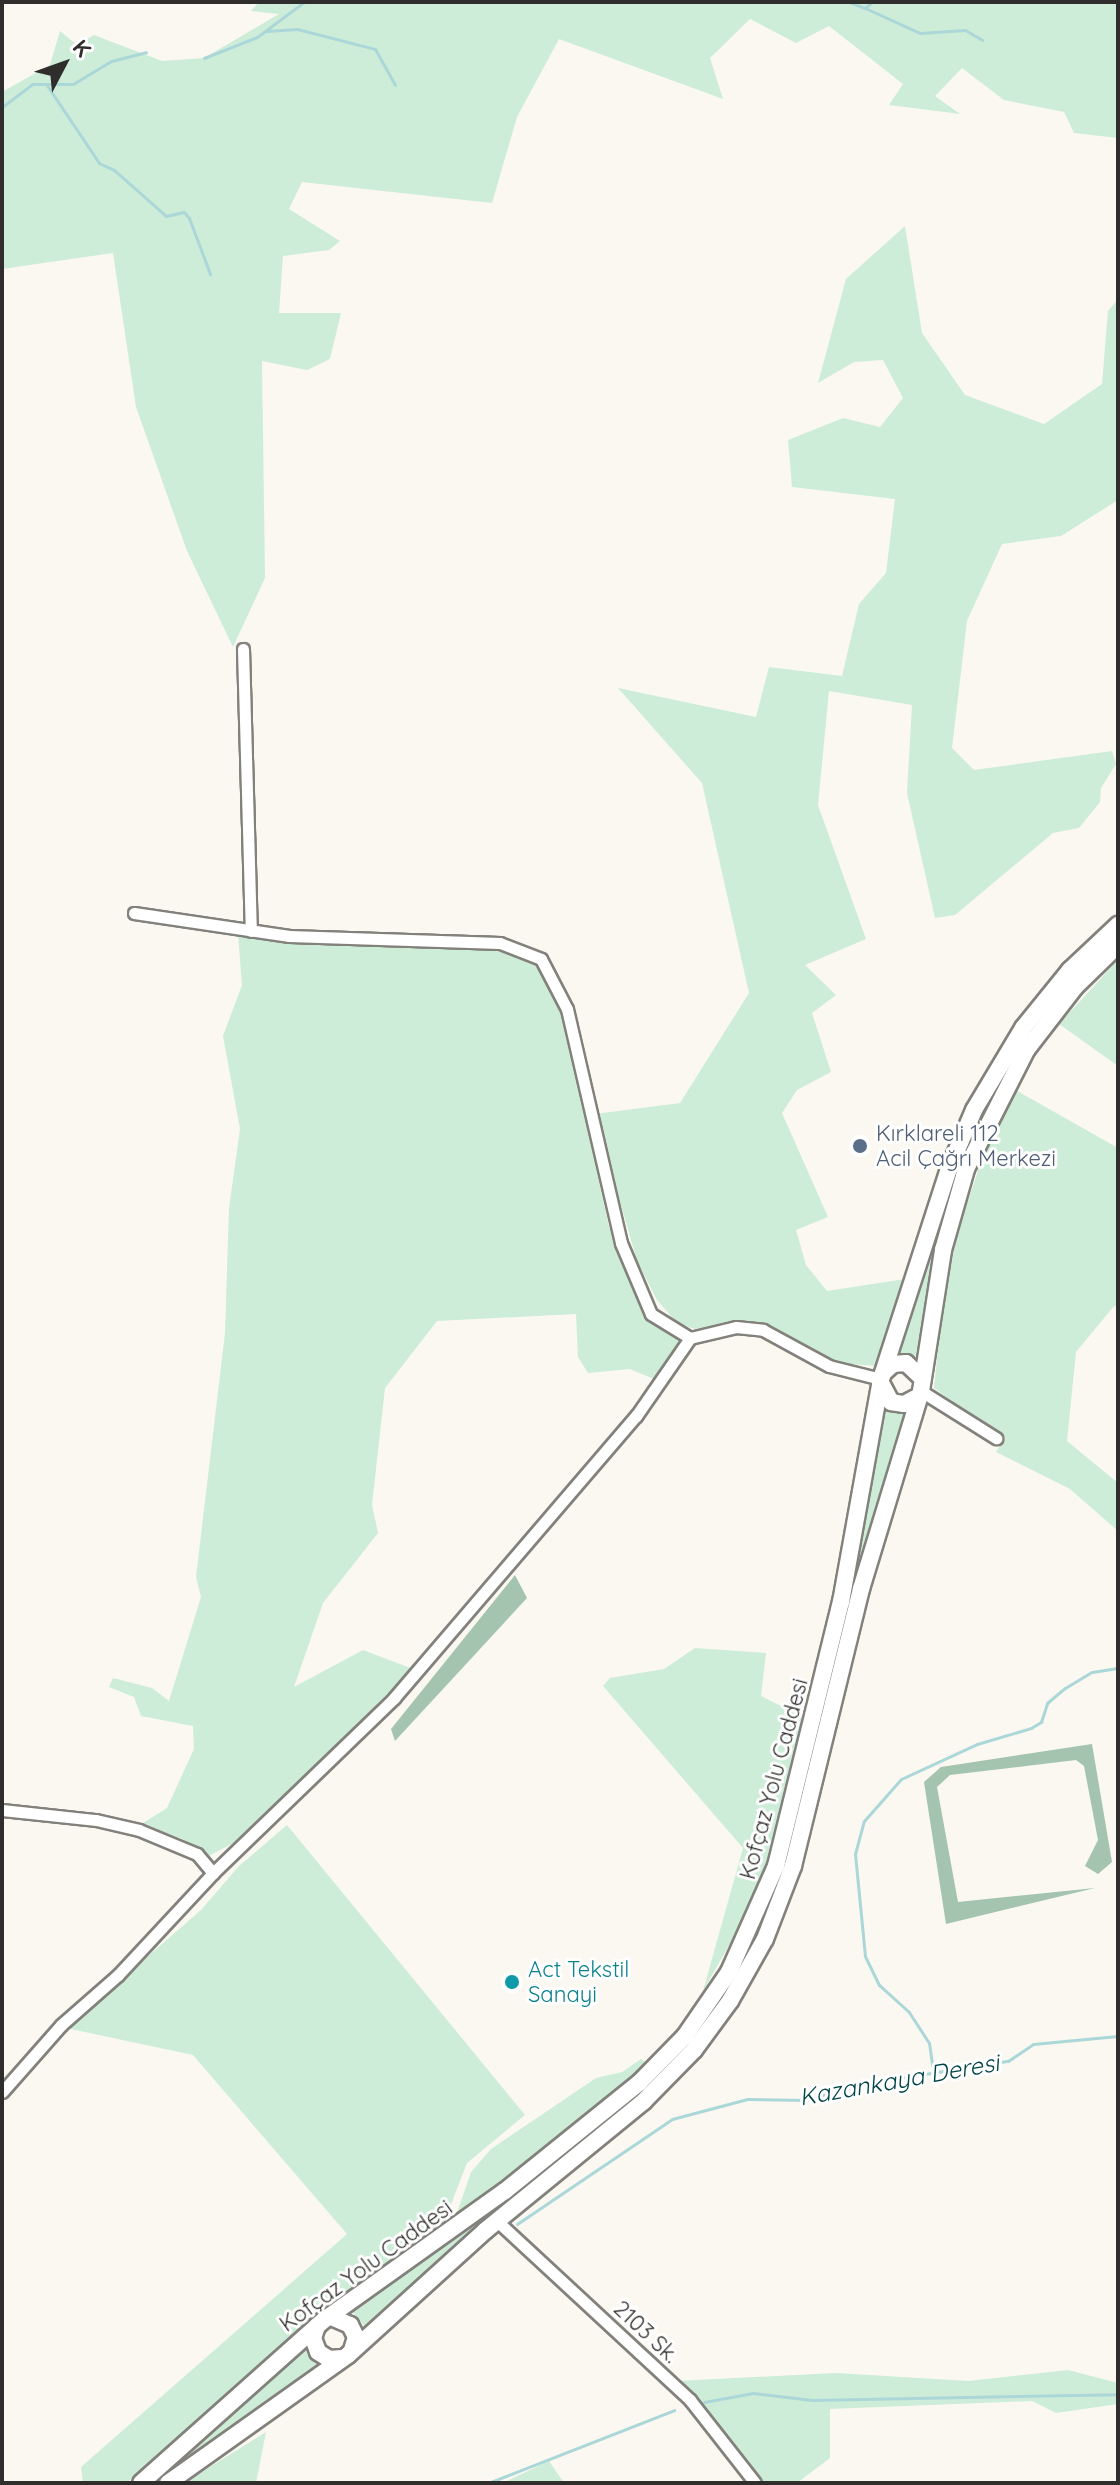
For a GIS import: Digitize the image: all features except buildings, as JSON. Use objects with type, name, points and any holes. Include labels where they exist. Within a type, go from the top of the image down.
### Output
[{"type":"main road","name":"Kofçaz Yolu Caddesi","points":[[141,2483],[324,2321],[531,2172],[639,2083],[685,2036],[729,1972],[769,1888],[784,1836],[843,1589],[882,1376],[948,1171],[974,1110],[1023,1028],[1070,970],[1118,925]]},
{"type":"main road","name":"Kofçaz Yolu Caddesi","points":[[168,2483],[347,2354],[497,2221],[666,2080],[713,2025],[765,1939],[793,1866],[861,1589],[920,1388],[949,1225],[979,1137],[1038,1034],[1118,945]]},
{"type":"main road","points":[[906,1363],[920,1388],[904,1404],[891,1402],[882,1376],[893,1364],[906,1363]]},
{"type":"main road","points":[[324,2321],[350,2325],[356,2337],[347,2354],[329,2359],[318,2352],[313,2338],[324,2321]]},
{"type":"street","points":[[243,649],[251,931]]},
{"type":"street","points":[[134,913],[251,931],[500,943],[541,959],[567,1009],[621,1243],[651,1314],[690,1338]]},
{"type":"street","points":[[2,2092],[61,2025],[183,1910],[213,1873],[394,1698],[636,1416],[690,1338],[736,1327],[763,1330],[829,1366],[882,1376]]},
{"type":"street","points":[[920,1388],[996,1438]]},
{"type":"street","points":[[2,1810],[96,1820],[139,1830],[197,1854],[213,1873]]},
{"type":"street","name":"2103 Sk.","points":[[497,2221],[690,2400],[755,2483]]},
{"type":"green space","points":[[259,2],[1118,2],[1118,138],[1074,133],[1064,112],[1004,100],[962,68],[935,96],[960,114],[889,105],[903,84],[829,26],[796,43],[750,19],[710,58],[723,99],[559,39],[517,117],[492,203],[302,182],[289,209],[340,241],[329,250],[283,256],[279,313],[341,313],[330,359],[307,370],[262,361],[265,578],[233,647],[187,551],[136,407],[113,253],[2,269],[2,92],[50,65],[60,31],[77,45],[94,35],[162,61],[204,58],[279,14],[251,11]]},
{"type":"green space","points":[[905,226],[922,333],[965,395],[1044,424],[1102,384],[1108,311],[1118,299],[1118,500],[1061,536],[1002,544],[967,621],[952,748],[974,770],[1112,751],[1116,764],[1101,788],[1100,802],[1079,828],[1053,833],[955,915],[935,918],[907,793],[912,705],[829,691],[818,805],[866,939],[805,965],[836,995],[812,1013],[831,1072],[797,1090],[782,1113],[828,1217],[796,1230],[806,1265],[827,1291],[905,1279],[878,1366],[833,1363],[734,1323],[695,1329],[677,1323],[657,1300],[637,1261],[595,1114],[680,1103],[749,993],[702,783],[618,688],[756,717],[769,667],[842,676],[859,604],[886,573],[895,499],[792,487],[788,440],[843,418],[880,427],[903,398],[883,360],[854,362],[818,383],[846,279]]},
{"type":"green space","points":[[238,934],[330,944],[498,947],[538,966],[562,1012],[609,1227],[652,1323],[683,1341],[656,1380],[630,1369],[588,1373],[578,1357],[576,1314],[437,1321],[385,1388],[372,1505],[378,1533],[323,1603],[294,1687],[363,1650],[413,1669],[237,1841],[209,1856],[183,1839],[140,1825],[167,1808],[194,1749],[193,1726],[141,1716],[134,1697],[109,1687],[113,1678],[152,1688],[169,1701],[201,1597],[196,1577],[225,1333],[229,1208],[240,1129],[223,1036],[242,985]]},
{"type":"green space","points":[[1118,960],[1118,1066],[1059,1024]]},
{"type":"green space","points":[[1014,1089],[1118,1148],[1118,1307],[1114,1306],[1076,1352],[1067,1441],[1118,1483],[1118,1531],[1070,1489],[996,1452],[1004,1439],[934,1388],[944,1289],[961,1221],[989,1139]]},
{"type":"green space","points":[[943,1209],[919,1357],[896,1352]]},
{"type":"green space","points":[[884,1409],[907,1415],[851,1596]]},
{"type":"green space","points":[[515,1575],[527,1598],[395,1741],[391,1729]]},
{"type":"green space","points":[[695,1648],[766,1653],[761,1696],[803,1717],[760,1891],[703,1991],[743,1848],[603,1686],[610,1678],[664,1669]]},
{"type":"green space","points":[[1092,1744],[1112,1862],[1098,1874],[1085,1866],[1098,1840],[1084,1766],[1076,1760],[950,1775],[937,1787],[958,1902],[1095,1888],[946,1924],[924,1782],[941,1767]]},
{"type":"green space","points":[[287,1825],[525,2115],[467,2163],[443,2225],[333,2302],[127,2483],[83,2483],[81,2467],[347,2234],[193,2055],[66,2028],[201,1910],[239,1866]]},
{"type":"green space","points":[[641,2059],[648,2064],[605,2104],[455,2219],[471,2172],[491,2149],[596,2078],[622,2072]]},
{"type":"green space","points":[[515,2194],[367,2329],[350,2309]]},
{"type":"green space","points":[[304,2345],[322,2366],[162,2474]]},
{"type":"green space","points":[[1068,2370],[1118,2383],[1118,2404],[1056,2413],[1032,2401],[830,2409],[830,2458],[797,2483],[761,2483],[677,2381],[836,2373],[968,2381]]},
{"type":"green space","points":[[266,2432],[256,2483],[184,2483]]},
{"type":"green space","points":[[549,2461],[564,2483],[503,2483]]},
{"type":"waterway","points":[[204,58],[257,37],[304,2]]},
{"type":"waterway","points":[[849,2],[865,8],[872,2]]},
{"type":"waterway","points":[[865,8],[920,33],[965,30],[982,40]]},
{"type":"waterway","points":[[267,31],[297,29],[375,49],[395,85]]},
{"type":"waterway","points":[[2,107],[32,84],[73,84],[111,61],[146,52]]},
{"type":"waterway","points":[[46,84],[99,163],[114,170],[166,216],[184,212],[210,274]]},
{"type":"waterway","points":[[933,2071],[929,2043],[909,2012],[879,1985],[865,1956],[855,1854],[864,1821],[901,1779],[977,1744],[1031,1728],[1041,1722],[1047,1703],[1065,1688],[1092,1672],[1118,1668]]},
{"type":"waterway","name":"Kazankaya Deresi","points":[[517,2224],[672,2119],[747,2099],[805,2100],[862,2084],[1008,2061],[1033,2044],[1118,2036]]},
{"type":"waterway","points":[[704,2402],[753,2393],[812,2400],[1118,2394]]},
{"type":"waterway","points":[[488,2483],[674,2410]]},
{"type":"place","name":"Kırklareli 112 Acil Çağrı Merkezi","points":[[860,1146]]},
{"type":"place","name":"Act Tekstil Sanayi","points":[[512,1982]]}]
